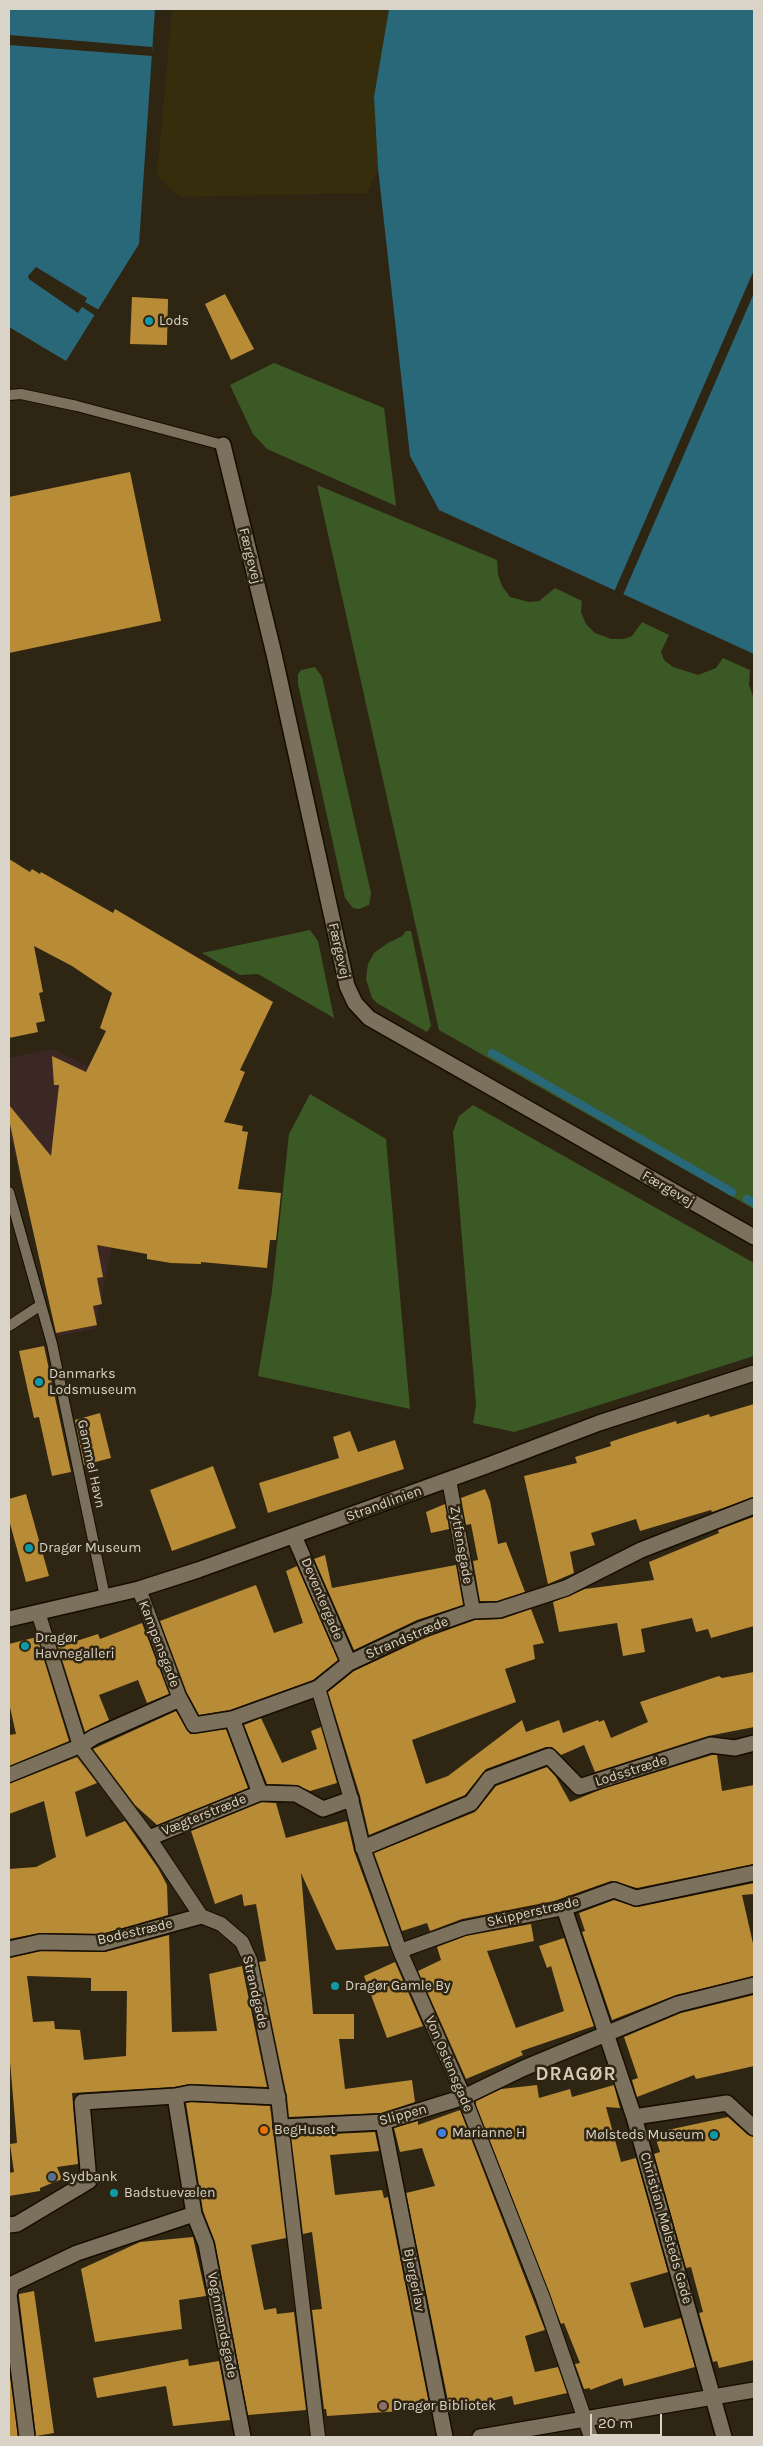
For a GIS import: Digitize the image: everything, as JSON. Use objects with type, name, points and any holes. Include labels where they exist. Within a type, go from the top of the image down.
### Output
[{"type":"street","name":"Færgevej","points":[[223,445],[274,654],[347,986],[355,1003],[369,1018],[754,1237]]},
{"type":"street","name":"Strandlinien","points":[[9,1619],[139,1589],[449,1480],[598,1423],[754,1373]]},
{"type":"street","name":"Zytfensgade","points":[[449,1480],[473,1611]]},
{"type":"street","name":"Strandstræde","points":[[180,1699],[194,1725],[232,1720],[318,1688],[349,1663],[421,1629],[473,1611],[499,1610],[566,1588],[641,1550],[754,1506]]},
{"type":"street","name":"Deventergade","points":[[294,1536],[349,1663]]},
{"type":"street","name":"Kampensgade","points":[[139,1589],[180,1699]]},
{"type":"street","name":"Strandgade","points":[[38,1612],[80,1746],[149,1838],[202,1916],[221,1924],[242,1942],[250,1960],[278,2097],[318,2437]]},
{"type":"street","name":"Von Ostensgade","points":[[318,1688],[351,1799],[363,1848],[400,1951],[464,2097],[543,2298],[590,2437]]},
{"type":"street","points":[[9,1775],[80,1746],[94,1737],[180,1699]]},
{"type":"street","points":[[232,1720],[260,1793],[296,1794],[323,1809],[351,1799]]},
{"type":"street","name":"Lodsstræde","points":[[363,1848],[470,1803],[490,1778],[548,1756],[579,1787],[711,1745],[735,1748],[754,1743]]},
{"type":"street","name":"Vægterstræde","points":[[149,1838],[260,1793]]},
{"type":"street","name":"Skipperstræde","points":[[400,1951],[464,1928],[564,1908],[614,1890],[636,1898],[754,1873]]},
{"type":"street","name":"Christian Mølsteds Gade","points":[[564,1908],[634,2118],[715,2398],[724,2437]]},
{"type":"street","name":"Bodestræde","points":[[9,1949],[40,1942],[102,1943],[202,1916]]},
{"type":"street","name":"Slippen","points":[[281,2127],[383,2122],[464,2097],[524,2068],[678,2004],[754,1985]]},
{"type":"street","points":[[9,2225],[18,2224],[89,2181],[82,2102],[175,2096],[190,2093],[278,2097]]},
{"type":"street","points":[[27,2437],[9,2295],[12,2284],[77,2253],[194,2214],[175,2096]]},
{"type":"street","points":[[634,2118],[727,2104],[754,2128]]},
{"type":"street","name":"Bjergerlav","points":[[383,2122],[445,2437]]},
{"type":"street","name":"Vognmandsgade","points":[[194,2214],[206,2244],[243,2437]]},
{"type":"street","points":[[480,2437],[754,2390]]},
{"type":"lane","points":[[9,395],[22,394],[78,406],[223,445]]},
{"type":"lane","name":"Gammel Havn","points":[[9,1192],[52,1344],[105,1598]]},
{"type":"lane","points":[[9,1326],[41,1305]]},
{"type":"shaded area","points":[[53,1049],[115,1080],[112,1247],[95,1329],[58,1336],[9,1130],[9,1058]]},
{"type":"green space","points":[[274,363],[384,408],[396,506],[267,449],[253,434],[230,385]]},
{"type":"green space","points":[[317,485],[497,560],[498,575],[502,586],[510,597],[529,602],[539,601],[555,588],[582,601],[581,612],[586,624],[595,633],[611,639],[624,639],[632,636],[642,622],[669,635],[661,652],[664,660],[673,667],[698,675],[716,668],[723,658],[750,670],[749,685],[754,699],[754,1209],[439,1030]]},
{"type":"green space","points":[[315,667],[322,677],[371,893],[369,905],[359,909],[353,908],[345,898],[298,684],[298,674],[301,670]]},
{"type":"green space","points":[[310,930],[318,941],[334,1018],[258,974],[240,975],[202,953]]},
{"type":"green space","points":[[406,931],[411,931],[431,1026],[427,1032],[377,1003],[372,998],[366,979],[368,964],[374,953],[402,936]]},
{"type":"green space","points":[[310,1094],[386,1139],[410,1409],[258,1376],[272,1291],[289,1134]]},
{"type":"green space","points":[[473,1105],[754,1263],[754,1356],[514,1432],[473,1423],[476,1405],[453,1132],[459,1116]]},
{"type":"sand","points":[[172,9],[389,9],[374,97],[378,168],[367,193],[180,197],[157,175]]},
{"type":"water","points":[[9,9],[155,9],[139,244],[66,361],[9,327]]},
{"type":"water","points":[[389,9],[754,9],[754,654],[439,510],[410,456],[378,168],[374,97]]},
{"type":"pier","points":[[9,35],[152,47],[152,56],[9,45]]},
{"type":"pier","points":[[36,267],[87,298],[85,302],[99,310],[96,316],[82,307],[78,313],[29,279],[28,276]]},
{"type":"pier","points":[[754,270],[754,293],[623,595],[614,592]]},
{"type":"building","points":[[225,294],[254,349],[231,360],[205,304]]},
{"type":"building","name":"Lods","points":[[132,297],[168,299],[167,345],[130,344]]},
{"type":"building","points":[[130,472],[161,621],[9,653],[9,497]]},
{"type":"building","points":[[9,859],[30,872],[32,869],[40,874],[41,872],[113,913],[115,909],[273,1002],[240,1070],[245,1072],[224,1122],[243,1126],[242,1131],[248,1132],[238,1189],[281,1193],[276,1240],[270,1240],[267,1268],[201,1262],[201,1264],[171,1263],[147,1259],[147,1254],[97,1245],[103,1277],[97,1278],[102,1304],[93,1306],[97,1325],[56,1333],[9,1119],[9,1105],[51,1156],[59,1085],[54,1085],[52,1056],[86,1072],[106,1031],[100,1028],[112,993],[72,966],[34,946],[43,992],[39,993],[45,1021],[36,1023],[38,1032],[9,1038]]},
{"type":"building","name":"Danmarks Lodsmuseum","points":[[44,1346],[71,1472],[52,1476],[39,1417],[34,1418],[19,1351]]},
{"type":"building","points":[[754,1404],[754,1497],[712,1512],[711,1510],[640,1531],[636,1519],[591,1533],[595,1545],[570,1552],[574,1573],[548,1584],[524,1476],[577,1463],[575,1457],[611,1446],[610,1442],[637,1433],[676,1421],[677,1424],[709,1414],[710,1417]]},
{"type":"building","points":[[100,1413],[111,1458],[84,1465],[75,1420]]},
{"type":"building","points":[[350,1431],[358,1452],[395,1440],[404,1469],[268,1513],[259,1483],[339,1458],[333,1437]]},
{"type":"building","points":[[213,1466],[236,1528],[172,1551],[150,1490]]},
{"type":"building","points":[[485,1489],[490,1501],[498,1544],[506,1542],[525,1592],[497,1601],[480,1601],[473,1561],[478,1560],[471,1524],[466,1525],[461,1498]]},
{"type":"building","name":"Dragør Museum","points":[[26,1494],[49,1576],[26,1582],[9,1520],[9,1499]]},
{"type":"building","points":[[445,1504],[449,1529],[431,1533],[426,1512]]},
{"type":"building","points":[[753,1517],[754,1626],[711,1638],[708,1629],[696,1632],[692,1618],[641,1629],[645,1652],[623,1656],[617,1623],[559,1632],[553,1602],[585,1589],[654,1580],[649,1562],[719,1533],[718,1530]]},
{"type":"building","points":[[325,1555],[332,1588],[456,1565],[463,1605],[417,1620],[354,1650],[314,1559]]},
{"type":"building","points":[[297,1566],[338,1660],[313,1680],[230,1710],[199,1715],[187,1693],[160,1621],[256,1585],[274,1633],[303,1623],[286,1571]]},
{"type":"building","points":[[531,1609],[544,1643],[533,1645],[535,1659],[505,1669],[516,1702],[412,1740],[426,1784],[448,1776],[522,1720],[526,1732],[559,1720],[563,1733],[598,1720],[599,1722],[604,1720],[611,1738],[648,1722],[640,1702],[719,1676],[722,1678],[754,1672],[754,1727],[708,1736],[595,1772],[584,1745],[561,1755],[552,1747],[546,1747],[486,1769],[465,1795],[369,1835],[360,1796],[328,1692],[354,1671],[425,1638],[475,1620],[502,1619]]},
{"type":"building","points":[[142,1623],[169,1694],[147,1703],[138,1680],[99,1695],[109,1720],[85,1732],[58,1647],[98,1634],[100,1639]]},
{"type":"building","points":[[37,1637],[69,1741],[9,1766],[9,1735],[16,1734],[9,1703],[9,1644]]},
{"type":"building","points":[[176,1711],[190,1734],[226,1729],[248,1788],[157,1825],[135,1805],[93,1749]]},
{"type":"building","points":[[261,1718],[282,1763],[317,1749],[311,1731],[321,1727],[337,1783],[310,1791],[296,1785],[267,1784],[244,1725]]},
{"type":"building","points":[[717,1755],[722,1791],[754,1785],[754,1864],[637,1888],[611,1881],[554,1901],[462,1919],[430,1931],[427,1923],[402,1931],[374,1853],[475,1812],[496,1786],[547,1767],[556,1777],[570,1802],[602,1789]]},
{"type":"building","points":[[77,1757],[97,1783],[75,1792],[86,1837],[125,1821],[158,1868],[167,1885],[168,1915],[102,1934],[40,1933],[9,1939],[9,1869],[36,1867],[56,1857],[44,1801],[9,1814],[9,1784]]},
{"type":"building","points":[[262,1802],[276,1803],[286,1838],[347,1821],[354,1851],[389,1946],[336,1950],[301,1873],[313,2014],[354,2014],[354,2039],[339,2039],[345,2089],[412,2080],[415,2102],[381,2113],[289,2117],[287,2097],[259,1962],[266,1961],[256,1904],[244,1906],[242,1894],[215,1904],[191,1831]]},
{"type":"building","points":[[754,1883],[754,1894],[742,1895],[754,1948],[754,1976],[676,1995],[612,2020],[582,1932],[585,1931],[579,1913],[614,1900],[638,1907]]},
{"type":"building","points":[[531,1924],[534,1941],[487,1951],[516,2028],[564,2011],[551,1966],[547,1968],[539,1946],[564,1938],[594,2026],[521,2051],[523,2055],[466,2079],[418,1971],[441,1960],[437,1947],[466,1936]]},
{"type":"building","points":[[169,1935],[172,2032],[217,2031],[209,1974],[242,1966],[267,2087],[190,2084],[174,2087],[72,2093],[78,2164],[57,2167],[62,2179],[40,2188],[40,2191],[9,2196],[9,2173],[14,2172],[10,2144],[17,2143],[9,2050],[9,1958],[41,1951],[105,1952]],"holes":[[[27,1976],[91,1978],[91,1991],[127,1991],[126,2056],[84,2060],[80,2030],[55,2029],[54,2021],[33,2022]]]},
{"type":"building","points":[[395,1962],[423,2026],[387,2038],[364,1976]]},
{"type":"building","points":[[754,1995],[754,2066],[696,2079],[694,2075],[637,2097],[632,2080],[638,2078],[624,2037],[681,2013]]},
{"type":"building","points":[[537,2085],[539,2098],[570,2089],[572,2097],[614,2085],[620,2108],[606,2107],[621,2162],[636,2158],[668,2272],[630,2283],[644,2328],[681,2318],[695,2367],[624,2386],[622,2378],[590,2390],[590,2388],[584,2389],[575,2364],[580,2363],[564,2323],[561,2324],[476,2105],[476,2101],[501,2089]]},
{"type":"building","points":[[186,2103],[270,2106],[286,2238],[251,2245],[264,2310],[276,2308],[277,2314],[294,2312],[306,2410],[248,2415],[215,2242],[203,2211]]},
{"type":"building","points":[[460,2110],[545,2330],[525,2336],[535,2372],[558,2367],[567,2393],[514,2405],[512,2396],[479,2404],[479,2401],[449,2406],[406,2193],[435,2186],[422,2148],[400,2152],[394,2128],[418,2121],[418,2125]]},
{"type":"building","points":[[728,2117],[748,2135],[754,2137],[754,2360],[719,2368],[717,2361],[713,2362],[699,2313],[703,2312],[691,2267],[686,2268],[654,2154],[660,2152],[654,2133]]},
{"type":"building","points":[[375,2132],[379,2151],[330,2155],[335,2195],[382,2190],[384,2198],[388,2197],[430,2409],[327,2416],[326,2409],[324,2409],[312,2310],[322,2309],[312,2232],[303,2234],[291,2136]]},
{"type":"building","points":[[193,2237],[206,2296],[179,2300],[182,2329],[95,2342],[81,2269],[140,2242]]},
{"type":"building","points":[[34,2291],[54,2433],[36,2436],[19,2296],[19,2294]]},
{"type":"building","points":[[188,2359],[189,2366],[219,2361],[230,2420],[173,2426],[166,2386],[97,2398],[93,2378]]},
{"type":"building","points":[[9,2368],[18,2437],[9,2437]]},
{"type":"waterway","points":[[492,1053],[732,1192]]},
{"type":"waterway","points":[[747,1199],[754,1203]]},
{"type":"place","name":"Lods","points":[[149,321]]},
{"type":"place","name":"Danmarks Lodsmuseum","points":[[39,1382]]},
{"type":"place","name":"Dragør Museum","points":[[29,1548]]},
{"type":"place","name":"Dragør Havnegalleri","points":[[25,1646]]},
{"type":"place","name":"Dragør Gamle By","points":[[335,1986]]},
{"type":"place","name":"BegHuset","points":[[264,2130]]},
{"type":"place","name":"Marianne H","points":[[442,2133]]},
{"type":"place","name":"Mølsteds Museum","points":[[714,2135]]},
{"type":"place","name":"Sydbank","points":[[52,2177]]},
{"type":"place","name":"Badstuevælen","points":[[114,2193]]},
{"type":"place","name":"Dragør Bibliotek","points":[[383,2406]]},
{"type":"district","name":"DRAGØR","points":[[576,2075]]}]
